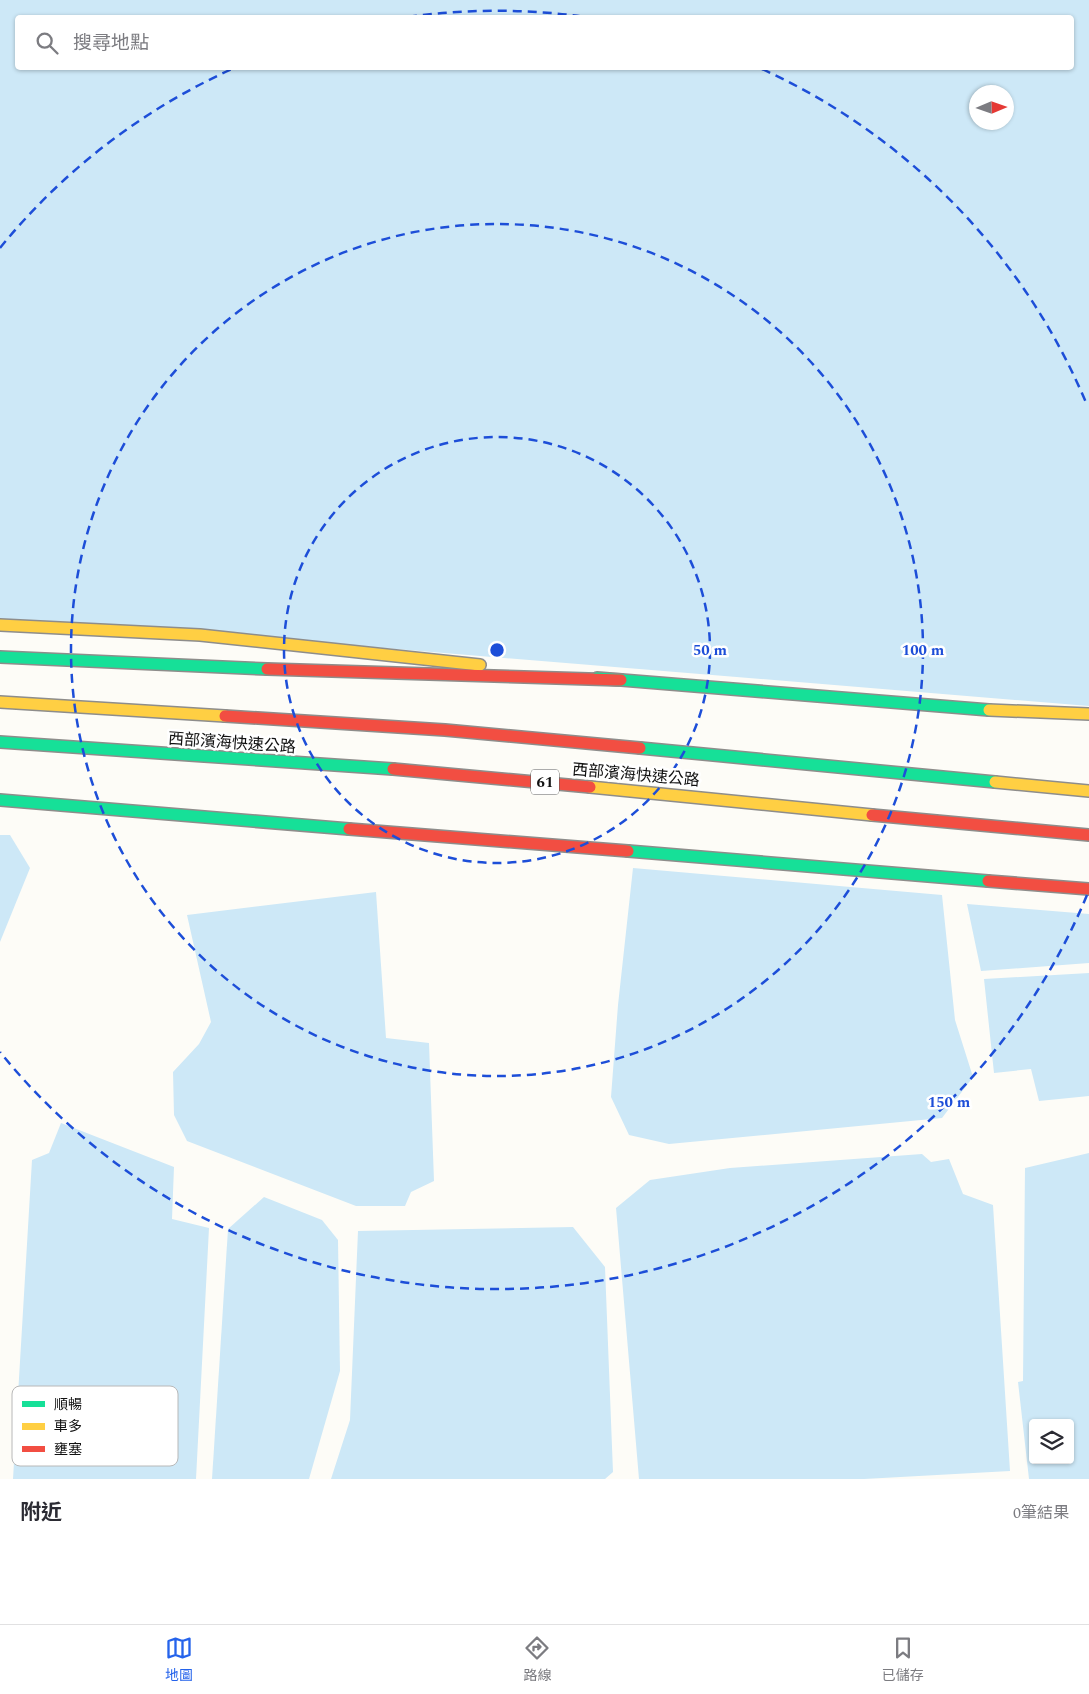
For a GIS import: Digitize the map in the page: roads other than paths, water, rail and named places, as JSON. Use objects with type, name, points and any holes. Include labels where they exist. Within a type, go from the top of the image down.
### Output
[{"type":"main road","points":[[0,625],[200,635],[620,680],[980,710],[1089,714]]},
{"type":"main road","points":[[0,657],[190,667],[620,680]]},
{"type":"main road","name":"西部濱海快速公路","points":[[0,702],[445,730],[1089,791]]},
{"type":"main road","name":"西部濱海快速公路","points":[[0,742],[437,773],[704,797],[965,825],[1089,836]]},
{"type":"main road","points":[[0,800],[1089,890]]},
{"type":"water","points":[[0,0],[1089,0],[1089,706],[165,630],[0,632]]},
{"type":"water","points":[[0,835],[10,835],[30,868],[0,942]]},
{"type":"water","points":[[633,868],[942,895],[955,1020],[973,1077],[942,1118],[669,1144],[629,1135],[611,1097],[618,1005]]},
{"type":"water","points":[[376,892],[386,1038],[429,1043],[434,1181],[411,1192],[405,1206],[356,1206],[187,1141],[174,1115],[173,1072],[199,1044],[211,1022],[187,915]]},
{"type":"water","points":[[967,904],[1089,914],[1089,963],[981,971]]},
{"type":"water","points":[[1089,973],[1089,1096],[1039,1101],[1031,1069],[994,1073],[984,979]]},
{"type":"water","points":[[61,1123],[174,1167],[172,1219],[209,1228],[196,1479],[13,1479],[14,1466],[178,1466],[178,1386],[19,1386],[32,1160],[49,1153]]},
{"type":"water","points":[[1089,1153],[1089,1479],[1029,1479],[1018,1382],[1023,1381],[1025,1168]]},
{"type":"water","points":[[922,1154],[931,1162],[949,1159],[963,1194],[993,1205],[1010,1471],[864,1479],[639,1479],[616,1208],[650,1180],[730,1168]]},
{"type":"water","points":[[264,1197],[322,1220],[338,1240],[340,1371],[309,1479],[212,1479],[228,1229]]},
{"type":"water","points":[[573,1227],[605,1267],[613,1472],[605,1479],[331,1479],[350,1420],[358,1231]]}]
